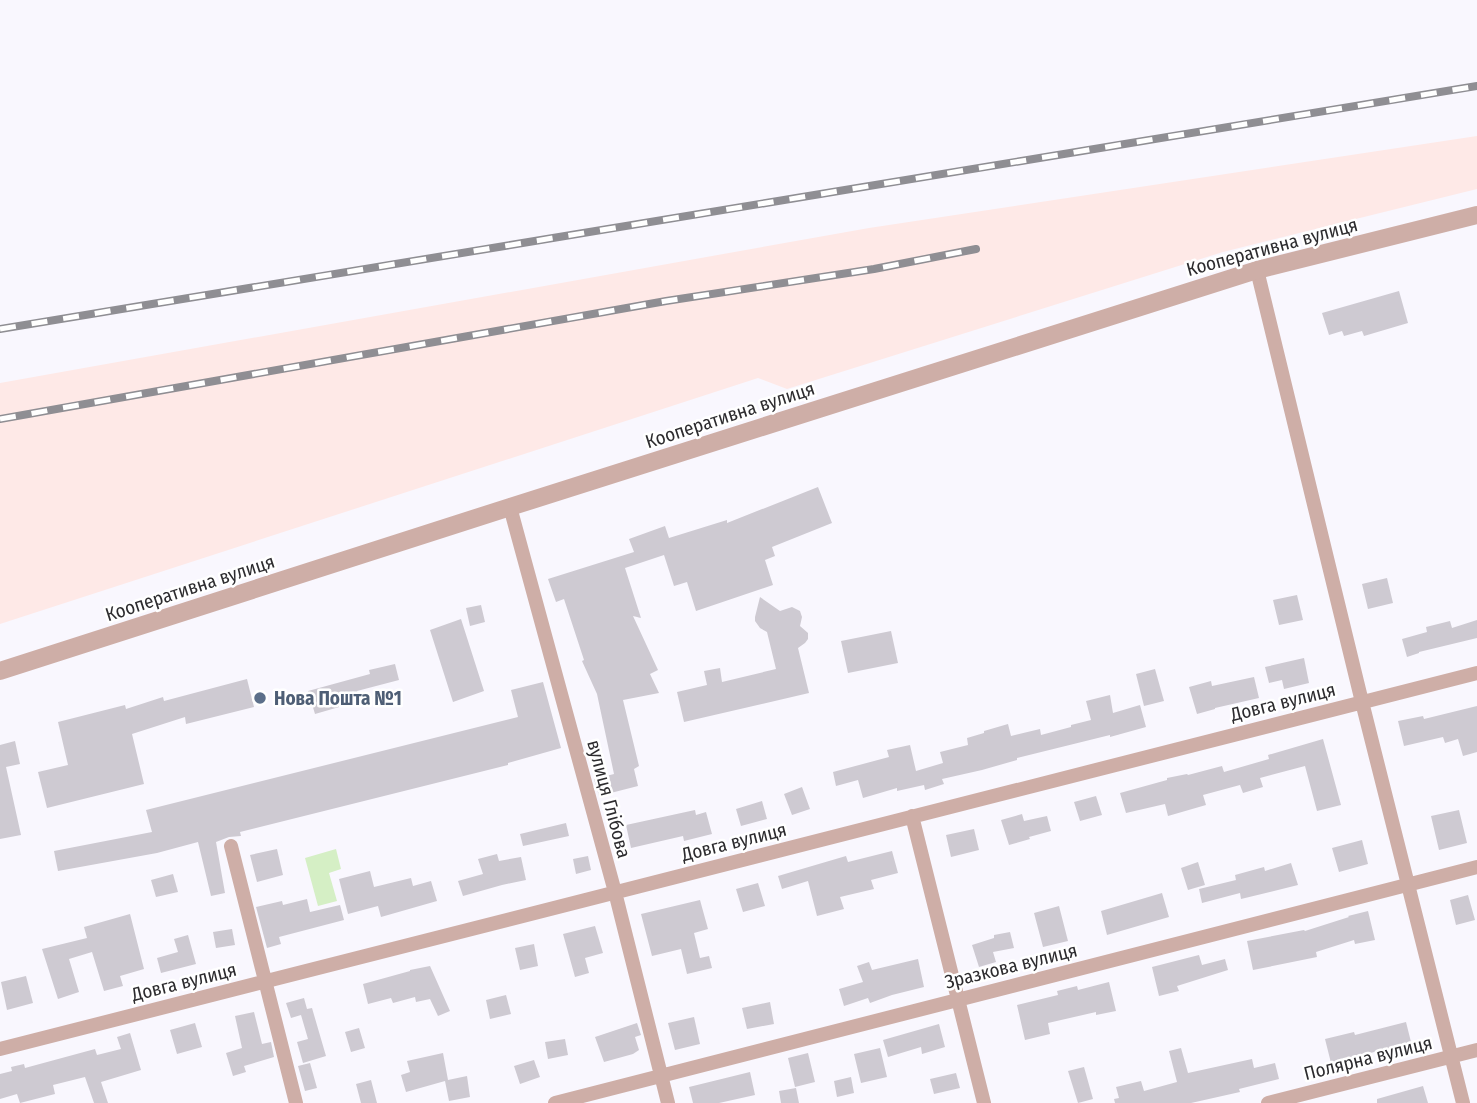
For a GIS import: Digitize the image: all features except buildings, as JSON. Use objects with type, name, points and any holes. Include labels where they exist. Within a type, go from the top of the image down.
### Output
[{"type":"street","name":"Кооперативна вулиця","points":[[0,671],[1257,270],[1477,215]]},
{"type":"street","points":[[1257,270],[1463,1103]]},
{"type":"street","name":"вулиця Глібова","points":[[509,507],[615,892],[668,1103]]},
{"type":"street","name":"Довга вулиця","points":[[0,1049],[1477,673]]},
{"type":"street","points":[[912,816],[984,1103]]},
{"type":"street","points":[[231,846],[296,1103]]},
{"type":"street","name":"Зразкова вулиця","points":[[555,1103],[1477,867]]},
{"type":"street","name":"Полярна вулиця","points":[[1268,1103],[1477,1050]]},
{"type":"shaded area","points":[[1477,136],[1477,189],[1223,252],[787,389],[758,378],[0,624],[0,383],[869,228]]},
{"type":"green space","points":[[336,849],[341,869],[329,873],[337,901],[318,906],[305,858]]},
{"type":"railway","points":[[0,329],[1477,86]]},
{"type":"railway","points":[[0,419],[666,301],[874,269],[976,249]]},
{"type":"place","name":"Нова Пошта №1","points":[[260,698]]}]
